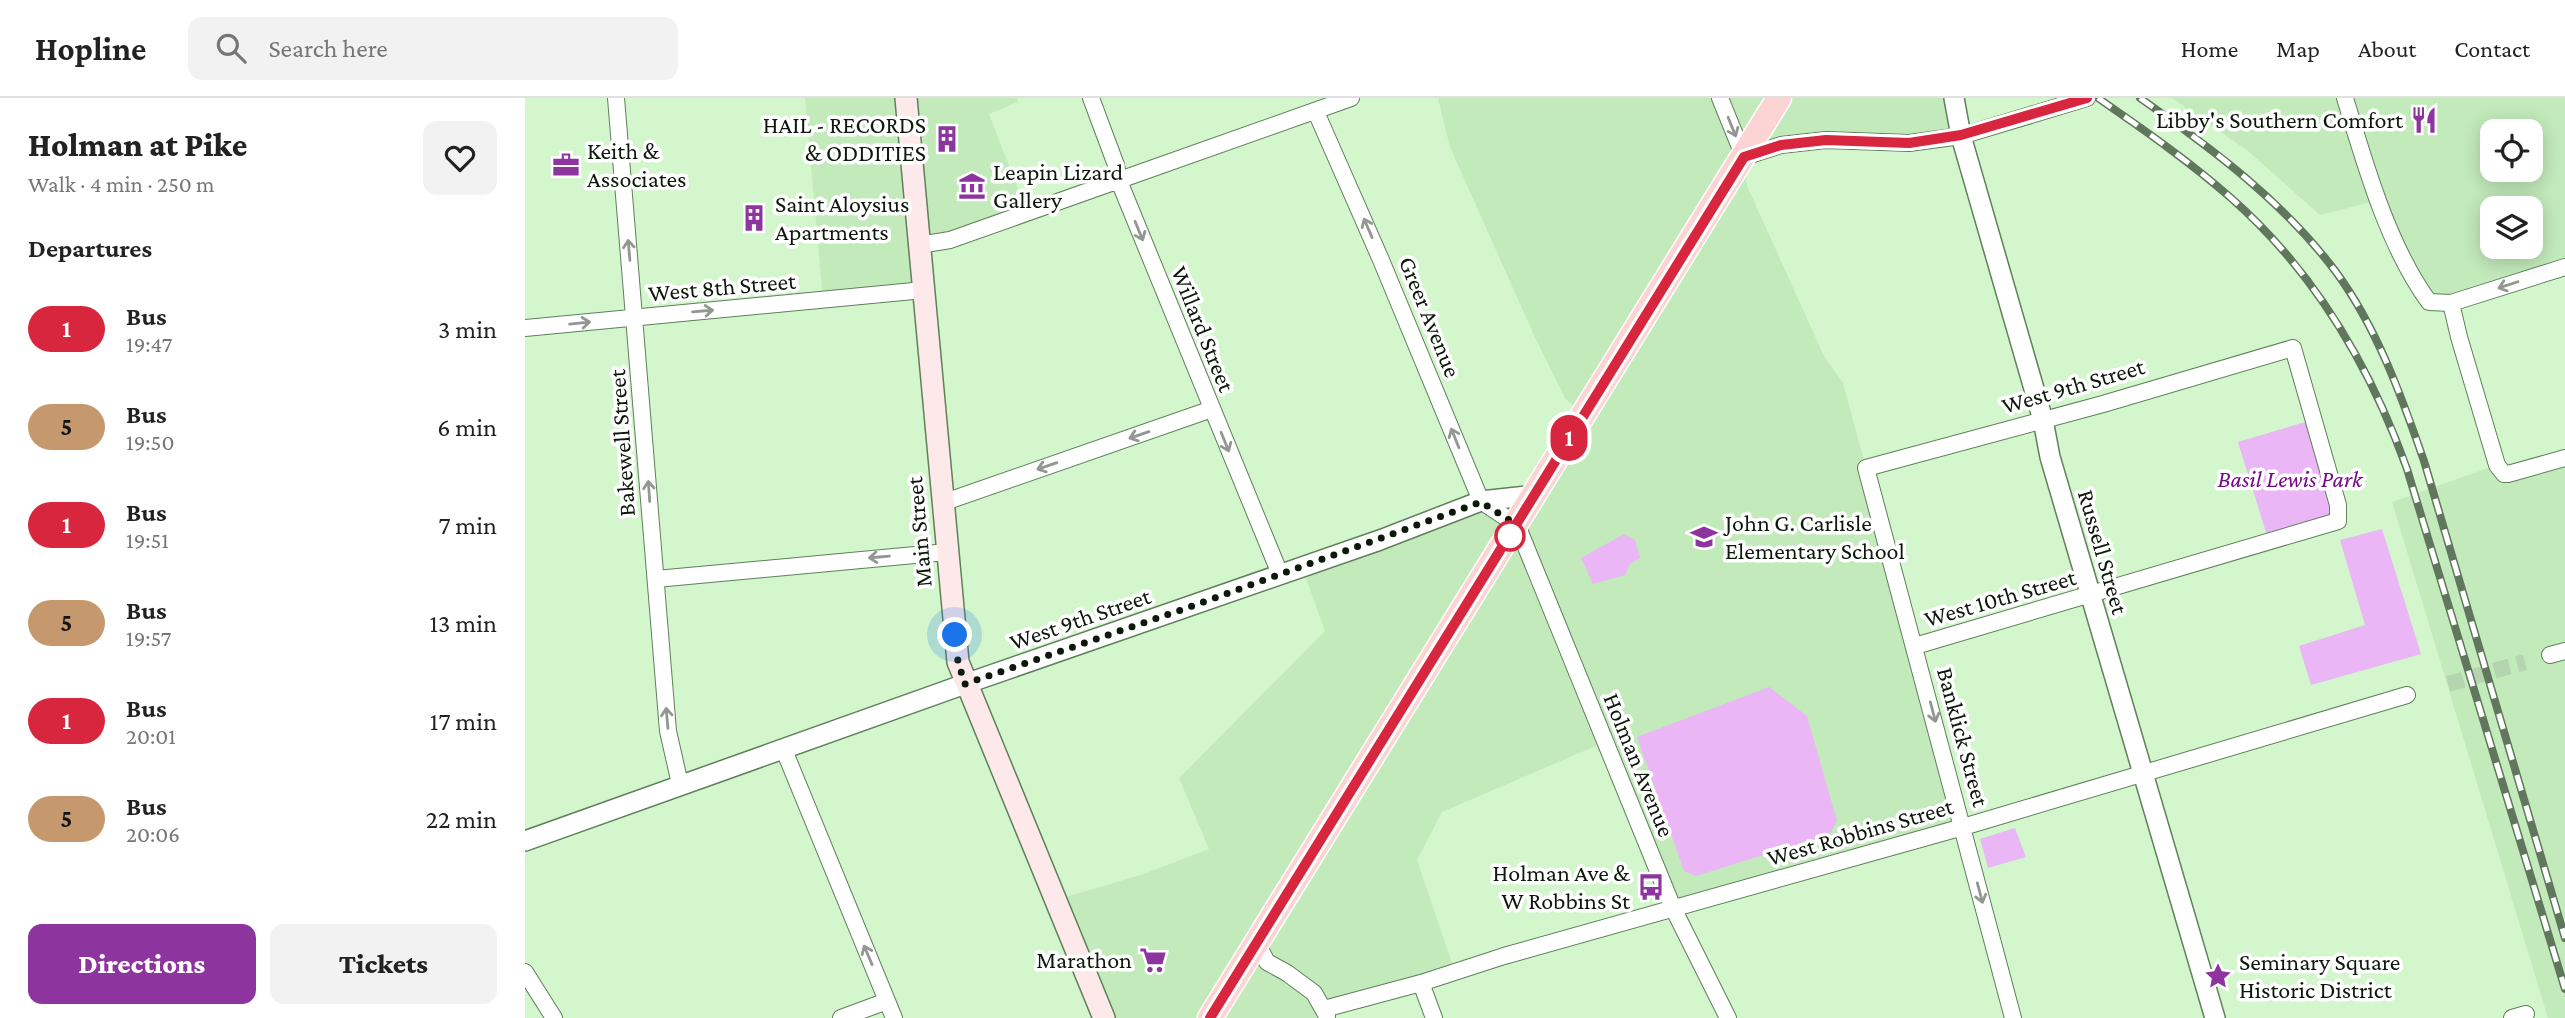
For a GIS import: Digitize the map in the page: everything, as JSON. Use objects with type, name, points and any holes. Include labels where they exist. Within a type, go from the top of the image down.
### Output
[{"type":"main road","name":"Main Street","points":[[906,98],[958,662],[1104,1018]]},
{"type":"main road","points":[[1210,1018],[1779,98]]},
{"type":"street","name":"Bakewell Street","points":[[616,98],[668,731],[680,785]]},
{"type":"street","name":"Willard Street","points":[[1091,98],[1116,165],[1119,181],[1280,574]]},
{"type":"street","points":[[919,245],[950,240],[1351,98]]},
{"type":"street","points":[[1720,98],[1744,157],[1781,145],[1826,140],[1909,143],[1961,135],[2087,98]]},
{"type":"street","name":"Russell Street","points":[[1954,98],[1961,135],[2043,420],[2050,457],[2215,1018]]},
{"type":"street","points":[[2345,98],[2369,174],[2402,258],[2416,285],[2429,302],[2452,303],[2565,267]]},
{"type":"street","name":"Greer Avenue","points":[[1315,112],[1381,260],[1481,502]]},
{"type":"street","name":"West 8th Street","points":[[525,328],[924,290]]},
{"type":"street","points":[[2452,303],[2459,337],[2497,464],[2504,474],[2565,458]]},
{"type":"street","name":"West 9th Street","points":[[1866,468],[2293,348],[2338,505],[2338,521]]},
{"type":"street","points":[[942,503],[1212,410]]},
{"type":"street","name":"Banklick Street","points":[[1866,468],[2013,1018]]},
{"type":"street","name":"West 9th Street","points":[[525,841],[1481,502],[1535,495]]},
{"type":"street","points":[[1481,502],[1517,525]]},
{"type":"street","name":"West 10th Street","points":[[1915,646],[2338,521]]},
{"type":"street","name":"Holman Avenue","points":[[1517,525],[1673,908],[1728,1018]]},
{"type":"street","points":[[656,579],[947,552]]},
{"type":"street","name":"West Robbins Street","points":[[1326,1013],[1504,956],[1963,827],[2407,695]]},
{"type":"street","points":[[785,750],[894,1018]]},
{"type":"street","points":[[1257,942],[1266,962],[1287,973],[1314,993],[1326,1013]]},
{"type":"street","points":[[525,972],[554,1018]]},
{"type":"street","points":[[1421,983],[1434,1018]]},
{"type":"street","points":[[841,1018],[887,1000]]},
{"type":"shaded area","points":[[805,98],[1017,98],[1018,102],[989,114],[1021,197],[1019,216],[920,245],[924,290],[823,300]]},
{"type":"shaded area","points":[[1438,98],[1954,98],[1961,136],[1826,140],[1744,158],[1747,186],[1824,356],[1843,383],[1963,827],[1673,908],[1605,742],[1442,812],[1417,860],[1455,972],[1324,1008],[1328,1018],[1104,1018],[1056,900],[1144,874],[1209,849],[1179,778],[1325,631],[1302,567],[1380,540],[1535,495],[1583,415],[1565,398],[1533,333],[1450,147]]},
{"type":"shaded area","points":[[2172,98],[2565,98],[2565,267],[2429,302],[2379,200],[2320,215],[2248,151]]},
{"type":"shaded area","points":[[2565,458],[2565,1018],[2548,1018],[2392,502],[2497,465],[2508,474]]},
{"type":"green space","name":"Basil Lewis Park","points":[[2312,420],[2338,521],[2269,542],[2238,442]]},
{"type":"green space","points":[[2382,529],[2421,654],[2311,685],[2299,646],[2365,625],[2340,540]]},
{"type":"green space","points":[[1624,534],[1635,540],[1640,558],[1630,564],[1625,575],[1593,584],[1581,558]]},
{"type":"green space","points":[[1769,687],[1807,716],[1837,821],[1830,834],[1696,876],[1684,871],[1637,737]]},
{"type":"green space","points":[[2015,828],[2026,857],[1988,868],[1980,839]]},
{"type":"tunnel","points":[[2448,684],[2525,662]]},
{"type":"railway","points":[[2098,98],[2199,171],[2261,226],[2288,257],[2336,322],[2376,393],[2407,469],[2565,989]]},
{"type":"railway","points":[[2140,98],[2245,177],[2293,222],[2351,293],[2376,339],[2424,461],[2565,938]]},
{"type":"bus line","name":"1","points":[[1210,1018],[1744,157],[1781,145],[1826,140],[1909,143],[1961,135],[2087,98]]},
{"type":"place","name":"Libby's Southern Comfort","points":[[2424,120]]},
{"type":"place","name":"HAIL - RECORDS & ODDITIES","points":[[947,139]]},
{"type":"place","name":"Keith & Associates","points":[[566,165]]},
{"type":"place","name":"Leapin Lizard Gallery","points":[[972,186]]},
{"type":"place","name":"Saint Aloysius Apartments","points":[[754,218]]},
{"type":"place","name":"John G. Carlisle Elementary School","points":[[1704,537]]},
{"type":"place","name":"Holman Ave & W Robbins St","points":[[1651,887]]},
{"type":"place","name":"Marathon","points":[[1153,960]]},
{"type":"place","name":"Seminary Square Historic District","points":[[2218,976]]},
{"type":"route","points":[[955,635],[958,662],[965,684],[1380,540],[1481,502],[1517,525],[1510,536]]}]
